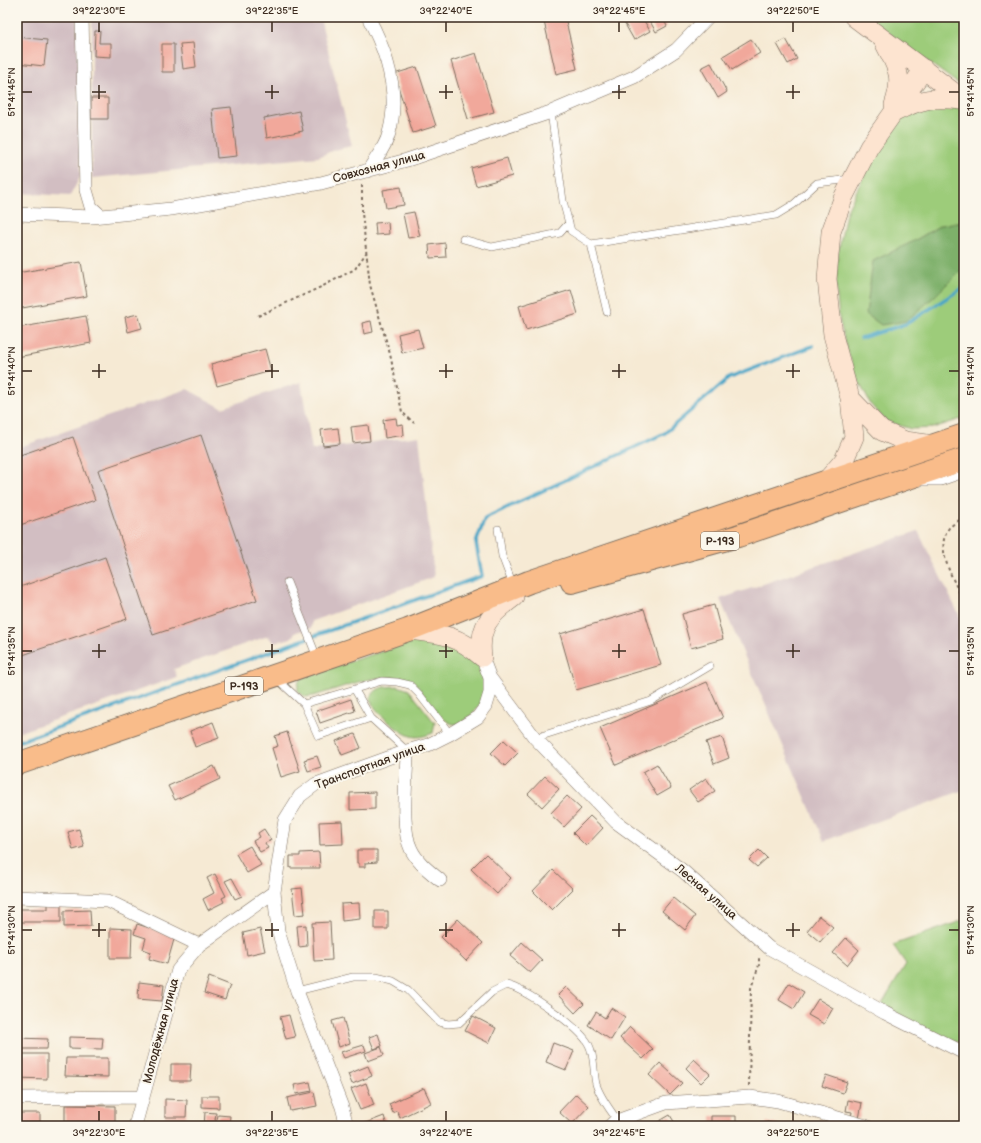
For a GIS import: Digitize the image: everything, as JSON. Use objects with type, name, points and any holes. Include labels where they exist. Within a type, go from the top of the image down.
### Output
[{"type":"highway","name":"Р-193","points":[[17,764],[408,630],[471,606],[826,480],[964,435]]},
{"type":"highway","name":"Р-193","points":[[514,592],[738,536],[964,459]]},
{"type":"street","points":[[82,17],[86,190],[91,208],[101,216]]},
{"type":"street","points":[[368,17],[382,46],[394,95],[393,113],[389,134],[368,171]]},
{"type":"street","name":"Совхозная улица","points":[[17,214],[101,216],[171,210],[321,183],[407,160],[551,112],[634,77],[676,50],[708,17]]},
{"type":"street","points":[[854,17],[964,100]]},
{"type":"street","points":[[882,38],[899,72],[900,89],[892,114]]},
{"type":"street","points":[[826,480],[844,460],[854,436],[850,398],[833,335],[827,279],[831,232],[844,196],[869,147],[924,69]]},
{"type":"street","points":[[892,114],[918,100],[940,97],[964,100]]},
{"type":"street","points":[[69,216],[78,205],[86,190]]},
{"type":"street","points":[[850,398],[882,431],[905,441],[934,445]]},
{"type":"street","points":[[482,658],[480,642],[482,633],[494,612],[514,592]]},
{"type":"street","points":[[408,630],[454,638],[470,647],[482,658]]},
{"type":"street","name":"Транспортная улица","points":[[347,1126],[342,1107],[297,991],[278,931],[274,892],[285,820],[300,796],[316,784],[407,751],[428,745],[478,717],[486,706],[490,693],[490,678],[482,658]]},
{"type":"street","name":"Лесная улица","points":[[490,678],[535,738],[616,822],[683,871],[769,948],[885,1013],[964,1053]]},
{"type":"street","points":[[407,751],[405,835],[411,850],[421,865],[440,880]]},
{"type":"street","name":"Молодёжная улица","points":[[135,1126],[178,970],[199,945],[274,892]]},
{"type":"street","points":[[17,898],[108,901],[199,945]]},
{"type":"street","name":"Молодёжная улица","points":[[17,1098],[143,1098]]},
{"type":"street","points":[[614,1124],[666,1103],[750,1098],[778,1101],[866,1126]]},
{"type":"lane","points":[[551,112],[563,201],[571,231],[591,244],[776,215],[794,204],[817,183],[853,179]]},
{"type":"lane","points":[[462,239],[492,247],[560,233],[569,223]]},
{"type":"lane","points":[[591,244],[607,312]]},
{"type":"lane","points":[[902,481],[941,482],[964,474]]},
{"type":"lane","points":[[498,529],[502,556],[514,592]]},
{"type":"lane","points":[[287,582],[318,661]]},
{"type":"lane","points":[[535,738],[651,701],[710,666]]},
{"type":"lane","points":[[274,676],[304,704],[318,736],[371,718]]},
{"type":"lane","points":[[304,704],[382,681],[397,682],[410,685],[419,694],[450,734]]},
{"type":"lane","points":[[355,690],[371,718],[407,751]]},
{"type":"lane","points":[[297,991],[353,977],[376,977],[393,981],[408,990],[439,1022],[448,1024],[459,1023],[492,992],[506,985],[514,987],[558,1015],[583,1034],[590,1046],[597,1084],[614,1124]]},
{"type":"path","points":[[368,171],[362,187],[366,252],[370,285],[390,354],[402,412],[414,423]]},
{"type":"path","points":[[258,316],[323,286],[355,269],[366,252]]},
{"type":"path","points":[[964,516],[949,529],[943,541],[945,561],[964,602]]},
{"type":"path","points":[[750,1098],[751,988],[759,965],[758,938]]},
{"type":"shaded area","points":[[17,17],[77,17],[80,177],[70,196],[17,193]]},
{"type":"shaded area","points":[[92,17],[309,17],[311,23],[321,22],[352,146],[334,150],[318,157],[92,178]]},
{"type":"shaded area","points":[[301,382],[312,450],[419,436],[434,577],[312,621],[311,628],[296,632],[291,638],[274,643],[268,636],[174,669],[177,677],[17,733],[17,448],[187,389],[222,408]]},
{"type":"shaded area","points":[[918,531],[964,625],[964,790],[824,841],[720,599]]},
{"type":"green space","points":[[867,17],[964,17],[964,88]]},
{"type":"green space","points":[[924,103],[964,109],[964,222],[941,225],[914,241],[935,296],[964,267],[964,418],[933,428],[911,429],[886,421],[871,405],[859,382],[846,347],[839,318],[836,286],[838,254],[846,213],[878,146],[899,120]]},
{"type":"green space","points":[[964,222],[964,267],[935,296],[906,321],[881,325],[866,314],[873,261],[914,241],[941,225]]},
{"type":"green space","points":[[430,640],[454,646],[472,655],[480,665],[483,673],[484,689],[480,705],[461,723],[454,724],[447,721],[433,708],[414,684],[407,680],[385,677],[373,679],[305,697],[298,691],[299,682],[307,675],[412,642]]},
{"type":"green space","points":[[398,686],[409,690],[435,723],[433,733],[417,737],[403,733],[381,715],[370,700],[372,695],[381,688]]},
{"type":"green space","points":[[964,920],[964,1042],[956,1042],[911,1022],[882,1004],[906,964],[893,945]]},
{"type":"building","points":[[543,17],[565,17],[577,69],[556,74]]},
{"type":"building","points":[[627,17],[642,17],[650,31],[634,40],[622,19]]},
{"type":"building","points":[[662,17],[667,26],[656,32],[648,18]]},
{"type":"building","points":[[95,31],[100,31],[99,43],[111,43],[111,57],[94,56]]},
{"type":"building","points":[[17,37],[47,40],[44,66],[17,63]]},
{"type":"building","points":[[751,39],[760,53],[732,70],[723,56]]},
{"type":"building","points":[[786,39],[797,59],[788,64],[777,44]]},
{"type":"building","points":[[193,43],[196,67],[183,69],[180,44]]},
{"type":"building","points":[[162,44],[174,44],[174,72],[162,72]]},
{"type":"building","points":[[476,53],[494,112],[468,119],[451,61]]},
{"type":"building","points":[[711,63],[727,92],[718,98],[701,68]]},
{"type":"building","points":[[417,67],[436,126],[413,133],[394,74]]},
{"type":"building","points":[[91,98],[108,98],[108,119],[91,119]]},
{"type":"building","points":[[231,107],[237,156],[217,158],[212,109]]},
{"type":"building","points":[[299,111],[303,131],[267,138],[264,118]]},
{"type":"building","points":[[507,158],[512,176],[476,186],[471,168]]},
{"type":"building","points":[[401,187],[404,205],[386,208],[383,190]]},
{"type":"building","points":[[414,212],[420,236],[408,238],[403,214]]},
{"type":"building","points":[[388,222],[389,234],[376,235],[375,223]]},
{"type":"building","points":[[445,243],[446,257],[430,258],[429,245]]},
{"type":"building","points":[[81,262],[87,296],[17,309],[17,273]]},
{"type":"building","points":[[571,290],[578,314],[526,330],[519,306]]},
{"type":"building","points":[[138,314],[142,328],[128,332],[125,317]]},
{"type":"building","points":[[86,316],[91,343],[17,357],[17,328]]},
{"type":"building","points":[[371,321],[373,332],[364,334],[362,323]]},
{"type":"building","points":[[418,329],[423,348],[402,353],[398,334]]},
{"type":"building","points":[[265,349],[271,371],[217,386],[211,364]]},
{"type":"building","points":[[396,418],[397,425],[403,424],[404,435],[385,438],[383,420]]},
{"type":"building","points":[[368,425],[370,441],[353,443],[351,427]]},
{"type":"building","points":[[338,428],[340,444],[323,446],[321,430]]},
{"type":"building","points":[[201,435],[257,600],[153,635],[98,470]]},
{"type":"building","points":[[73,437],[95,500],[17,526],[17,456]]},
{"type":"building","points":[[105,557],[127,619],[17,657],[17,588]]},
{"type":"building","points":[[714,605],[723,639],[691,648],[682,614]]},
{"type":"building","points":[[644,609],[661,665],[576,690],[560,634]]},
{"type":"building","points":[[707,682],[723,718],[616,765],[600,728]]},
{"type":"building","points":[[351,699],[355,711],[320,723],[316,711]]},
{"type":"building","points":[[213,722],[219,738],[195,747],[190,731]]},
{"type":"building","points":[[287,732],[300,771],[281,777],[272,748],[278,746],[275,736]]},
{"type":"building","points":[[355,734],[361,748],[342,755],[336,741]]},
{"type":"building","points":[[722,737],[729,758],[714,764],[706,742]]},
{"type":"building","points":[[504,740],[518,753],[505,766],[491,753]]},
{"type":"building","points":[[317,756],[321,767],[308,771],[304,760]]},
{"type":"building","points":[[657,764],[671,788],[657,796],[643,772]]},
{"type":"building","points":[[214,766],[220,779],[175,800],[168,786]]},
{"type":"building","points":[[545,776],[559,789],[542,807],[528,794]]},
{"type":"building","points":[[706,778],[715,791],[698,802],[689,790]]},
{"type":"building","points":[[375,792],[375,809],[350,810],[350,793]]},
{"type":"building","points":[[567,796],[581,809],[564,827],[550,814]]},
{"type":"building","points":[[590,816],[603,828],[586,846],[573,833]]},
{"type":"building","points":[[342,821],[343,844],[320,845],[319,822]]},
{"type":"building","points":[[79,829],[84,847],[73,850],[68,832]]},
{"type":"building","points":[[264,829],[271,840],[265,843],[268,848],[260,852],[253,841],[260,837],[258,833]]},
{"type":"building","points":[[250,846],[261,865],[247,873],[236,854]]},
{"type":"building","points":[[357,850],[377,850],[377,862],[365,863],[365,867],[359,867],[359,863],[357,863]]},
{"type":"building","points":[[759,850],[767,858],[757,867],[749,860]]},
{"type":"building","points":[[319,852],[320,868],[290,868],[290,856],[300,856],[300,853]]},
{"type":"building","points":[[486,854],[511,878],[497,894],[471,869]]},
{"type":"building","points":[[553,870],[573,889],[552,910],[533,891]]},
{"type":"building","points":[[215,874],[226,896],[222,898],[224,902],[208,910],[203,899],[214,893],[207,878]]},
{"type":"building","points":[[232,878],[242,896],[235,899],[225,881]]},
{"type":"building","points":[[302,888],[305,914],[295,915],[292,889]]},
{"type":"building","points":[[673,898],[695,916],[685,930],[662,911]]},
{"type":"building","points":[[359,903],[360,919],[342,921],[341,904]]},
{"type":"building","points":[[48,904],[61,904],[61,922],[18,922],[18,909],[48,909]]},
{"type":"building","points":[[90,910],[91,926],[64,927],[64,911]]},
{"type":"building","points":[[375,911],[388,911],[388,929],[375,929]]},
{"type":"building","points":[[819,916],[833,927],[820,942],[807,931]]},
{"type":"building","points":[[458,919],[483,943],[466,961],[441,937]]},
{"type":"building","points":[[330,922],[332,960],[314,961],[312,923]]},
{"type":"building","points":[[137,924],[175,936],[167,964],[149,959],[151,952],[143,949],[146,938],[134,934]]},
{"type":"building","points":[[306,925],[307,946],[299,947],[297,926]]},
{"type":"building","points":[[110,928],[132,929],[131,958],[110,958]]},
{"type":"building","points":[[260,929],[265,951],[247,955],[243,933]]},
{"type":"building","points":[[846,938],[859,950],[847,965],[833,953]]},
{"type":"building","points":[[522,942],[542,960],[530,973],[510,956]]},
{"type":"building","points":[[209,977],[230,985],[225,1000],[204,993]]},
{"type":"building","points":[[139,982],[164,985],[162,1001],[138,999]]},
{"type":"building","points":[[789,983],[804,992],[794,1009],[779,1000]]},
{"type":"building","points":[[566,987],[584,1004],[575,1013],[558,995]]},
{"type":"building","points":[[818,999],[833,1008],[824,1024],[808,1015]]},
{"type":"building","points":[[611,1008],[625,1017],[611,1040],[588,1025],[596,1012],[605,1018]]},
{"type":"building","points":[[289,1015],[295,1037],[286,1039],[280,1017]]},
{"type":"building","points":[[473,1016],[496,1028],[489,1043],[465,1031]]},
{"type":"building","points":[[343,1018],[350,1043],[339,1047],[332,1021]]},
{"type":"building","points":[[630,1027],[653,1049],[643,1059],[620,1038]]},
{"type":"building","points":[[378,1034],[382,1046],[374,1049],[369,1037]]},
{"type":"building","points":[[69,1037],[103,1038],[102,1049],[69,1048]]},
{"type":"building","points":[[17,1038],[48,1039],[47,1049],[17,1049]]},
{"type":"building","points":[[553,1043],[574,1051],[566,1070],[546,1062]]},
{"type":"building","points":[[364,1045],[366,1051],[344,1058],[341,1052]]},
{"type":"building","points":[[381,1047],[384,1055],[368,1061],[365,1053]]},
{"type":"building","points":[[18,1054],[47,1054],[47,1079],[17,1078]]},
{"type":"building","points":[[66,1058],[108,1058],[108,1077],[65,1076]]},
{"type":"building","points":[[694,1059],[710,1074],[701,1083],[686,1068]]},
{"type":"building","points":[[660,1063],[682,1083],[670,1095],[649,1075]]},
{"type":"building","points":[[171,1064],[191,1064],[190,1081],[171,1081]]},
{"type":"building","points":[[368,1066],[372,1076],[352,1084],[348,1074]]},
{"type":"building","points":[[826,1075],[847,1082],[843,1093],[822,1086]]},
{"type":"building","points":[[310,1082],[312,1091],[296,1094],[294,1085]]},
{"type":"building","points":[[366,1083],[374,1105],[360,1110],[351,1089]]},
{"type":"building","points":[[424,1088],[431,1103],[400,1118],[397,1111],[393,1113],[389,1104]]},
{"type":"building","points":[[314,1092],[317,1106],[290,1111],[287,1098]]},
{"type":"building","points":[[576,1094],[589,1106],[572,1124],[559,1112]]},
{"type":"building","points":[[202,1096],[219,1096],[219,1108],[202,1107]]},
{"type":"building","points":[[165,1099],[187,1100],[186,1117],[165,1117]]},
{"type":"building","points":[[848,1100],[862,1103],[859,1119],[851,1118],[852,1112],[846,1111]]},
{"type":"building","points":[[65,1105],[115,1106],[115,1122],[65,1122]]},
{"type":"building","points":[[205,1112],[216,1113],[215,1120],[217,1120],[218,1115],[230,1116],[229,1126],[204,1126]]},
{"type":"building","points":[[17,1113],[40,1113],[40,1126],[17,1126]]},
{"type":"building","points":[[670,1115],[676,1125],[651,1126]]},
{"type":"building","points":[[384,1116],[387,1126],[358,1126]]},
{"type":"building","points":[[711,1116],[736,1116],[736,1126],[711,1126]]},
{"type":"building","points":[[767,1122],[780,1126],[766,1126]]},
{"type":"building","points":[[63,1125],[63,1126],[51,1126]]},
{"type":"waterway","points":[[861,338],[906,324],[964,287]]},
{"type":"waterway","points":[[17,742],[482,576],[476,543],[485,518],[665,433],[729,378],[813,346]]}]
